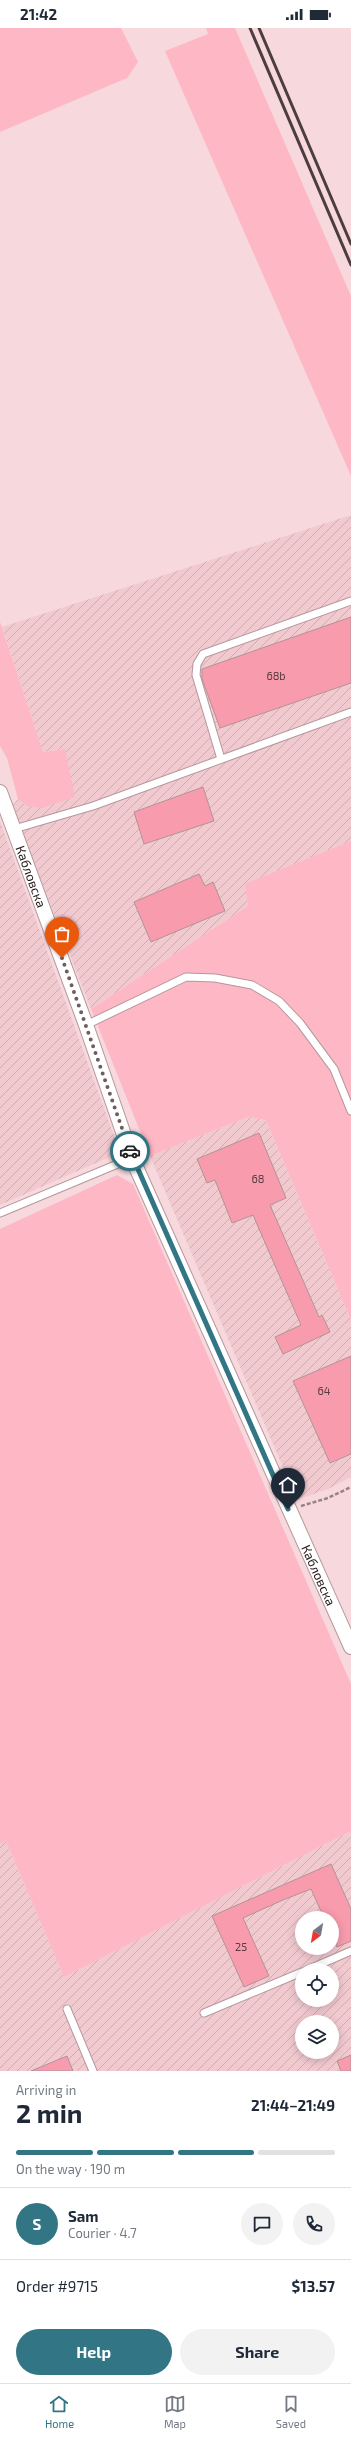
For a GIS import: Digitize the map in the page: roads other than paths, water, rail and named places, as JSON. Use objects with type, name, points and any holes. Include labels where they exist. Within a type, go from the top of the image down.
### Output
[{"type":"street","name":"Кабловска","points":[[0,792],[86,1025],[132,1158],[351,1647]]},
{"type":"lane","points":[[221,759],[196,675],[197,664],[203,654],[351,601]]},
{"type":"lane","points":[[14,829],[93,806],[351,712]]},
{"type":"lane","points":[[86,1025],[186,977],[215,978],[252,985],[279,1001],[300,1023],[334,1069],[351,1111]]},
{"type":"lane","points":[[0,1213],[132,1158]]},
{"type":"lane","points":[[323,1963],[351,1951]]},
{"type":"lane","points":[[204,2014],[295,1975]]},
{"type":"lane","points":[[66,2008],[93,2071]]},
{"type":"railway","points":[[250,28],[351,265]]},
{"type":"railway","points":[[259,28],[351,244]]}]
